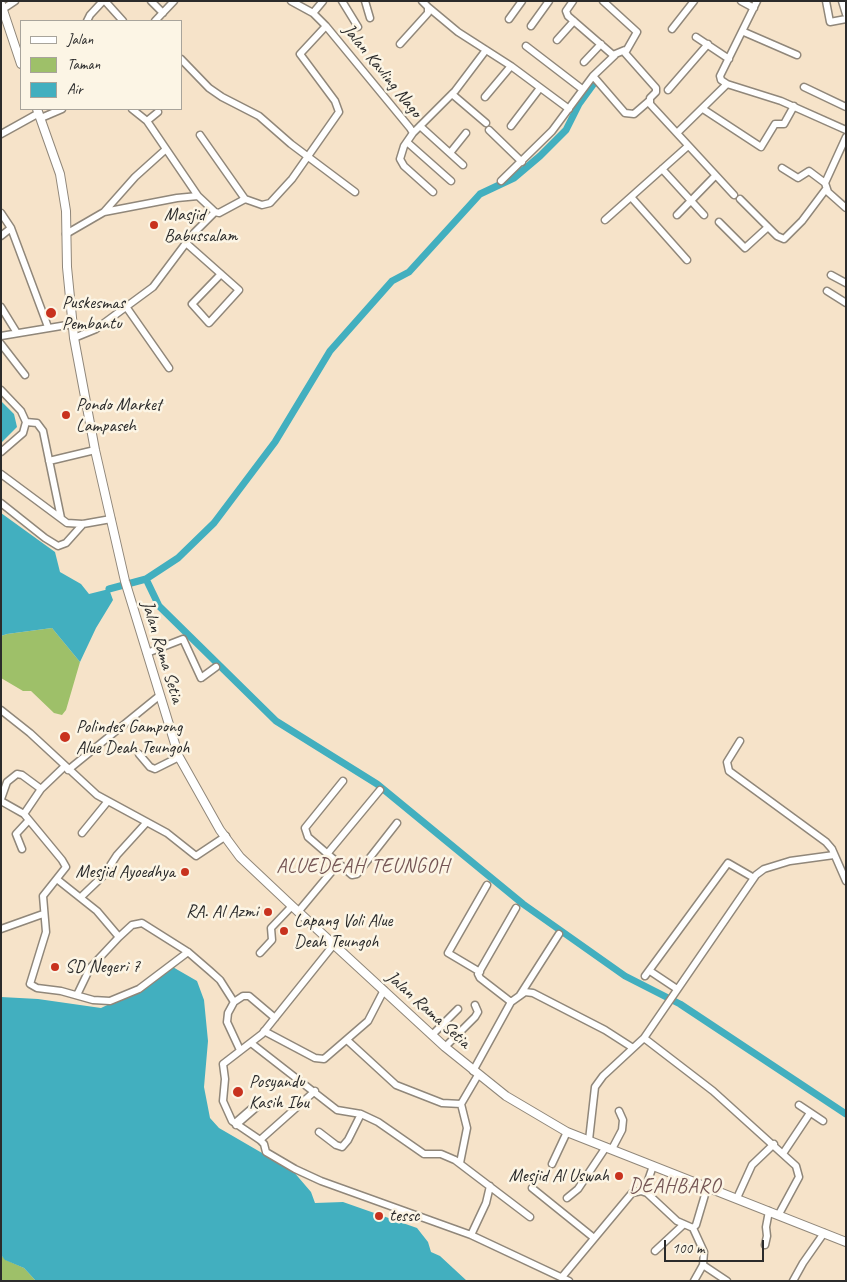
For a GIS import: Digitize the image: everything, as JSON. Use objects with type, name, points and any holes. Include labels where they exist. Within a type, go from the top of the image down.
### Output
[{"type":"street","points":[[16,1],[2,7],[20,61]]},
{"type":"street","points":[[87,20],[90,14],[104,1],[122,20]]},
{"type":"street","points":[[151,1],[163,13]]},
{"type":"street","points":[[156,20],[174,1]]},
{"type":"street","name":"Jalan Kavling Nago","points":[[291,1],[313,13],[326,26],[413,133],[400,156],[402,162],[433,192]]},
{"type":"street","points":[[313,13],[323,1]]},
{"type":"street","points":[[365,1],[370,18]]},
{"type":"street","points":[[422,1],[458,32],[511,66],[569,109]]},
{"type":"street","points":[[509,19],[522,1]]},
{"type":"street","points":[[531,26],[549,1]]},
{"type":"street","points":[[573,1],[566,11],[574,21],[615,55]]},
{"type":"street","points":[[500,182],[552,131],[592,76],[615,55],[625,50],[637,32],[603,1]]},
{"type":"street","points":[[672,29],[694,1]]},
{"type":"street","points":[[741,1],[756,4],[744,32],[720,76],[727,84],[794,106],[846,130]]},
{"type":"street","points":[[826,1],[830,22],[846,19]]},
{"type":"street","points":[[842,1],[846,14]]},
{"type":"street","points":[[343,2],[358,27]]},
{"type":"street","points":[[400,44],[428,13],[428,8]]},
{"type":"street","points":[[557,40],[574,21]]},
{"type":"street","points":[[200,135],[245,199],[262,205],[270,204],[309,156],[339,110],[335,101],[300,54],[326,26]]},
{"type":"street","points":[[744,32],[797,55]]},
{"type":"street","points":[[696,36],[729,58]]},
{"type":"street","points":[[584,62],[601,44]]},
{"type":"street","points":[[668,90],[708,44]]},
{"type":"street","points":[[526,46],[582,89]]},
{"type":"street","points":[[413,133],[452,94],[486,50]]},
{"type":"street","points":[[592,76],[625,112],[634,114],[649,101],[656,92],[656,88],[626,54],[625,50]]},
{"type":"street","points":[[182,60],[209,88],[222,97],[259,116],[355,192]]},
{"type":"street","points":[[486,97],[511,66]]},
{"type":"street","points":[[677,133],[727,84]]},
{"type":"street","points":[[804,87],[846,107]]},
{"type":"street","points":[[511,126],[540,88]]},
{"type":"street","points":[[452,94],[486,123]]},
{"type":"street","points":[[649,101],[716,176],[768,227],[781,238],[786,239],[825,186],[846,137]]},
{"type":"street","points":[[703,109],[761,147],[775,124],[784,124],[794,106]]},
{"type":"street","points":[[1,134],[39,113],[56,110]]},
{"type":"street","points":[[133,110],[147,120],[165,150],[198,196],[215,212],[223,213],[245,199]]},
{"type":"street","points":[[147,120],[158,112]]},
{"type":"street","name":"Jalan Rama Setia","points":[[39,113],[60,174],[74,338],[95,450],[125,581],[179,757],[211,816],[240,857],[295,909],[335,943],[432,1035],[506,1096],[567,1132],[846,1242]]},
{"type":"street","points":[[420,126],[463,165]]},
{"type":"street","points":[[489,130],[522,162]]},
{"type":"street","points":[[450,153],[466,133]]},
{"type":"street","points":[[407,142],[451,181]]},
{"type":"street","points":[[605,220],[688,146]]},
{"type":"street","points":[[66,234],[104,212],[135,177],[165,150]]},
{"type":"street","points":[[782,168],[798,178],[809,171],[846,208]]},
{"type":"street","points":[[662,169],[704,215]]},
{"type":"street","points":[[677,215],[716,176]]},
{"type":"street","points":[[104,212],[198,196]]},
{"type":"street","points":[[631,197],[687,260]]},
{"type":"street","points":[[74,338],[96,329],[127,308],[157,283],[186,243],[215,212]]},
{"type":"street","points":[[1,213],[11,228],[48,327]]},
{"type":"street","points":[[718,222],[745,248],[768,227]]},
{"type":"street","points":[[1,236],[11,228]]},
{"type":"street","points":[[186,243],[221,274],[239,290],[209,323],[192,304],[221,274]]},
{"type":"street","points":[[831,275],[846,283]]},
{"type":"street","points":[[827,291],[846,303]]},
{"type":"street","points":[[1,308],[17,333]]},
{"type":"street","points":[[127,308],[169,368]]},
{"type":"street","points":[[1,336],[73,324]]},
{"type":"street","points":[[1,344],[25,375]]},
{"type":"street","points":[[1,390],[21,411],[26,422],[22,433],[1,452]]},
{"type":"street","points":[[26,422],[37,423],[42,429],[61,518]]},
{"type":"street","points":[[49,461],[95,450]]},
{"type":"street","points":[[1,474],[67,523],[83,524],[111,518]]},
{"type":"street","points":[[1,503],[58,546],[66,544],[83,524]]},
{"type":"street","points":[[147,653],[183,639],[201,678],[216,668]]},
{"type":"street","points":[[22,849],[16,834],[41,789],[159,696]]},
{"type":"street","points":[[1,710],[108,802],[167,833],[196,856],[226,836]]},
{"type":"street","points":[[740,741],[727,762],[729,771],[826,842],[846,882]]},
{"type":"street","points":[[139,754],[154,768],[179,757]]},
{"type":"street","points":[[41,789],[17,774],[3,785],[1,800],[26,817],[65,864],[65,870],[43,896],[46,932],[30,984],[37,988],[77,995],[102,1002],[118,999],[139,989],[188,952]]},
{"type":"street","points":[[343,781],[305,828],[308,837],[338,864],[355,876],[398,823]]},
{"type":"street","points":[[327,854],[380,790]]},
{"type":"street","points":[[82,833],[108,802]]},
{"type":"street","points":[[81,897],[104,875],[117,855],[147,822]]},
{"type":"street","points":[[589,1140],[595,1087],[644,1038],[754,878],[764,869],[782,863],[834,855]]},
{"type":"street","points":[[675,992],[647,973],[728,863],[754,878]]},
{"type":"street","points":[[260,952],[272,940],[271,928],[295,909],[338,864]]},
{"type":"street","points":[[58,880],[97,911],[119,937]]},
{"type":"street","points":[[480,972],[448,953],[487,885]]},
{"type":"street","points":[[511,1002],[480,978],[480,972],[516,908]]},
{"type":"street","points":[[1,929],[43,914]]},
{"type":"street","points":[[77,995],[90,968],[132,925],[142,923],[188,952],[220,980],[234,1002]]},
{"type":"street","points":[[520,996],[559,934]]},
{"type":"street","points":[[335,943],[264,1031],[223,1064],[225,1079],[223,1101],[229,1116],[236,1125],[260,1140],[264,1144],[264,1150],[320,1181],[470,1235],[569,1281]]},
{"type":"street","points":[[264,1031],[320,1060],[330,1056],[368,1021],[384,990]]},
{"type":"street","points":[[460,1163],[467,1128],[461,1104],[511,1002],[525,992],[533,994],[605,1030],[633,1048]]},
{"type":"street","points":[[240,1050],[227,1022],[228,1012],[234,1002],[243,996],[249,996],[275,1018]]},
{"type":"street","points":[[445,1046],[475,1017],[478,1010],[475,1005]]},
{"type":"street","points":[[432,1035],[458,1009]]},
{"type":"street","points":[[644,1038],[713,1091],[784,1152],[796,1166],[799,1177],[779,1214]]},
{"type":"street","points":[[347,1040],[396,1085],[442,1103],[461,1104]]},
{"type":"street","points":[[250,1042],[338,1110],[361,1114],[384,1125],[424,1154],[440,1154],[460,1163],[530,1217]]},
{"type":"street","points":[[260,1140],[314,1091]]},
{"type":"street","points":[[799,1105],[823,1121]]},
{"type":"street","points":[[567,1198],[578,1189],[622,1130],[623,1120],[619,1111]]},
{"type":"street","points":[[784,1152],[810,1113]]},
{"type":"street","points":[[319,1132],[336,1146],[342,1147],[348,1140],[361,1114]]},
{"type":"street","points":[[552,1164],[567,1132]]},
{"type":"street","points":[[736,1198],[752,1164],[774,1144]]},
{"type":"street","points":[[644,1192],[653,1166]]},
{"type":"street","points":[[470,1235],[486,1203],[490,1186]]},
{"type":"street","points":[[532,1188],[594,1238]]},
{"type":"street","points":[[693,1228],[696,1226],[707,1188]]},
{"type":"street","points":[[562,1277],[632,1194],[644,1192],[683,1225],[693,1228],[704,1252],[702,1265],[694,1281]]},
{"type":"street","points":[[765,1245],[769,1212]]},
{"type":"street","points":[[655,1251],[683,1225]]},
{"type":"street","points":[[793,1281],[803,1262],[824,1233]]},
{"type":"street","points":[[702,1265],[726,1281]]},
{"type":"green space","points":[[52,628],[80,662],[66,710],[62,715],[54,713],[31,691],[23,691],[1,678],[1,636]]},
{"type":"green space","points":[[1,1255],[6,1260],[24,1268],[36,1281],[1,1281]]},
{"type":"water","points":[[1,401],[14,414],[17,427],[1,443]]},
{"type":"water","points":[[1,513],[55,552],[60,572],[81,584],[89,594],[109,589],[113,600],[96,628],[80,662],[52,628],[1,636]]},
{"type":"water","points":[[171,966],[197,981],[204,1000],[208,1041],[204,1087],[210,1118],[219,1128],[293,1171],[311,1192],[315,1203],[343,1202],[417,1228],[428,1242],[431,1252],[440,1256],[467,1281],[36,1281],[24,1268],[5,1260],[1,1255],[1,997],[38,999],[101,1008],[141,989]]},
{"type":"waterway","points":[[146,579],[178,558],[214,523],[275,442],[330,351],[392,281],[409,272],[480,194],[514,178],[540,156],[566,130],[579,104],[595,82]]},
{"type":"waterway","points":[[109,589],[146,579],[159,606],[276,721],[377,784],[523,904],[625,976],[680,1004],[846,1114]]},
{"type":"place","name":"Masjid Babussalam","points":[[154,225]]},
{"type":"place","name":"Puskesmas Pembantu","points":[[51,313]]},
{"type":"place","name":"Pondo Market Lampaseh","points":[[66,415]]},
{"type":"place","name":"Polindes Gampong Alue Deah Teungoh","points":[[65,737]]},
{"type":"place","name":"Mesjid Ayoedhya","points":[[185,872]]},
{"type":"place","name":"RA. Al Azmi","points":[[268,912]]},
{"type":"place","name":"Lapang Voli Alue Deah Teungoh","points":[[284,931]]},
{"type":"place","name":"SD Negeri 7","points":[[55,967]]},
{"type":"place","name":"Posyandu Kasih Ibu","points":[[238,1092]]},
{"type":"place","name":"Mesjid Al Uswah","points":[[619,1176]]},
{"type":"place","name":"tessc","points":[[379,1216]]},
{"type":"district","name":"ALUEDEAH TEUNGOH","points":[[363,867]]},
{"type":"district","name":"DEAHBARO","points":[[675,1187]]}]
